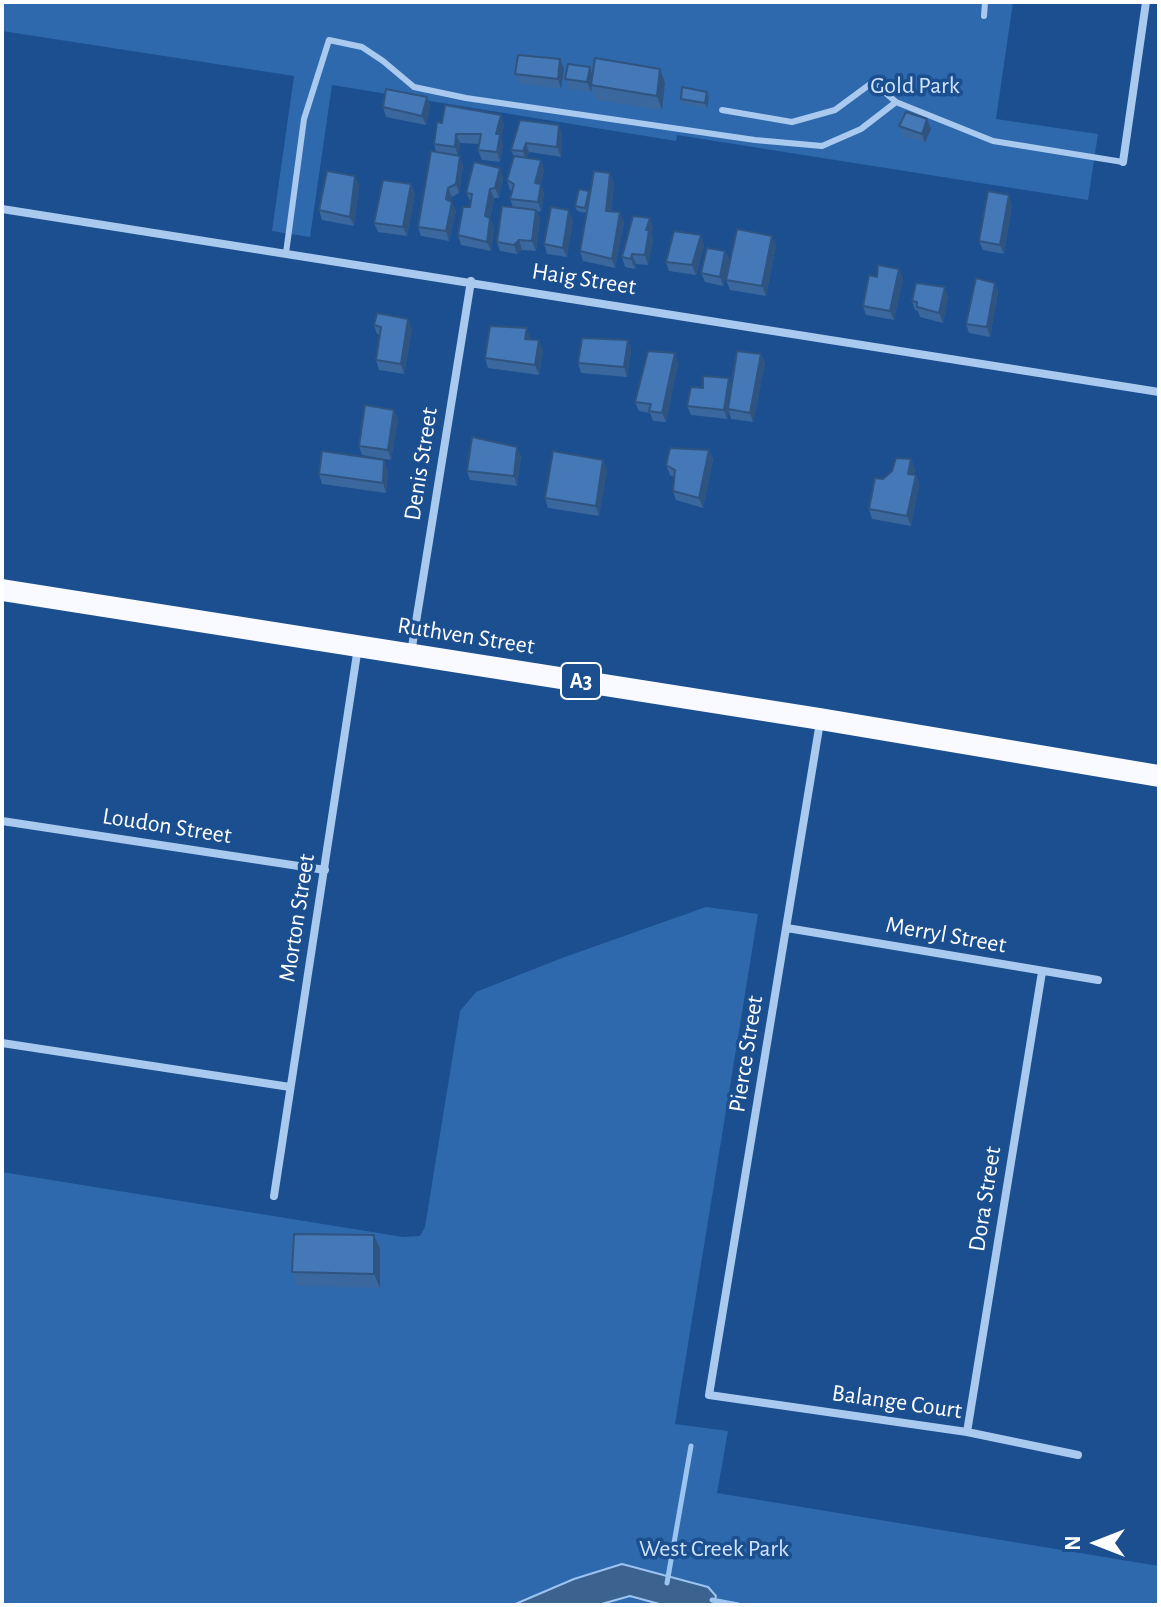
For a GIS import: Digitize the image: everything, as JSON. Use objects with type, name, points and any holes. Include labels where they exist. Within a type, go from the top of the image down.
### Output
[{"type":"highway","name":"Ruthven Street","points":[[2,590],[820,719],[1159,776]]},
{"type":"street","points":[[1123,162],[1146,2]]},
{"type":"street","name":"Haig Street","points":[[2,209],[1159,392]]},
{"type":"street","name":"Denis Street","points":[[411,654],[471,281]]},
{"type":"street","name":"Morton Street","points":[[274,1196],[359,646]]},
{"type":"street","name":"Pierce Street","points":[[709,1395],[820,719]]},
{"type":"street","name":"Loudon Street","points":[[2,821],[325,870]]},
{"type":"street","name":"Merryl Street","points":[[787,928],[1098,980]]},
{"type":"street","name":"Dora Street","points":[[967,1432],[1042,972]]},
{"type":"street","points":[[2,1043],[290,1087]]},
{"type":"street","name":"Balange Court","points":[[709,1395],[967,1432],[1078,1455]]},
{"type":"lane","points":[[984,16],[985,2]]},
{"type":"lane","points":[[286,253],[304,119],[329,40],[362,47],[414,87],[466,98],[755,140],[822,146],[861,129],[896,102]]},
{"type":"lane","points":[[722,110],[792,122],[835,110],[873,82],[896,102],[993,141],[1123,162]]},
{"type":"green space","name":"Gold Park","points":[[2,2],[1013,2],[996,119],[1098,134],[1088,200],[677,135],[676,141],[332,85],[310,237],[272,231],[294,76],[2,31]]},
{"type":"green space","name":"West Creek Park","points":[[706,907],[758,914],[675,1424],[728,1431],[717,1493],[1159,1566],[1159,1605],[2,1605],[2,1172],[403,1237],[420,1236],[425,1227],[460,1011],[476,992]]},
{"type":"shaded area","points":[[622,1564],[708,1587],[716,1596],[713,1605],[663,1605],[630,1596],[598,1605],[513,1605],[574,1579]]},
{"type":"building","points":[[518,55],[560,59],[558,79],[515,74]]},
{"type":"building","points":[[595,58],[660,69],[657,96],[591,85]]},
{"type":"building","points":[[568,64],[590,67],[587,82],[565,79]]},
{"type":"building","points":[[682,87],[707,92],[705,103],[681,99]]},
{"type":"building","points":[[386,89],[427,97],[422,116],[383,107]]},
{"type":"building","points":[[445,105],[501,115],[496,134],[500,134],[497,152],[478,150],[481,134],[456,134],[455,147],[434,144],[437,122],[442,123]]},
{"type":"building","points":[[906,112],[927,119],[922,134],[899,126]]},
{"type":"building","points":[[520,120],[559,125],[557,147],[526,143],[523,151],[511,150]]},
{"type":"building","points":[[431,151],[460,156],[456,184],[448,188],[446,199],[452,202],[446,231],[418,227]]},
{"type":"building","points":[[514,156],[541,160],[535,183],[541,184],[538,202],[510,199],[514,184],[507,180]]},
{"type":"building","points":[[474,162],[500,168],[495,188],[490,189],[485,216],[490,218],[487,242],[458,235],[463,207],[470,207],[472,194],[466,193]]},
{"type":"building","points":[[327,171],[355,176],[350,217],[319,210]]},
{"type":"building","points":[[594,171],[610,173],[606,211],[620,212],[612,259],[580,251]]},
{"type":"building","points":[[383,180],[411,184],[403,227],[374,223]]},
{"type":"building","points":[[579,189],[589,191],[585,208],[575,206]]},
{"type":"building","points":[[988,191],[1009,195],[1000,245],[979,241]]},
{"type":"building","points":[[502,206],[536,210],[532,241],[519,240],[514,245],[497,242]]},
{"type":"building","points":[[551,207],[569,210],[563,248],[544,244]]},
{"type":"building","points":[[633,216],[650,218],[645,255],[632,254],[631,259],[622,257]]},
{"type":"building","points":[[737,229],[772,236],[762,286],[726,280]]},
{"type":"building","points":[[674,231],[701,235],[692,265],[666,262]]},
{"type":"building","points":[[707,248],[725,251],[720,277],[701,273]]},
{"type":"building","points":[[878,265],[899,269],[890,311],[863,306],[869,275],[877,277]]},
{"type":"building","points":[[976,278],[995,283],[987,327],[966,324]]},
{"type":"building","points":[[916,283],[945,287],[939,313],[917,307],[917,302],[912,301]]},
{"type":"building","points":[[377,313],[408,319],[401,364],[376,360],[381,327],[374,325]]},
{"type":"building","points":[[490,326],[527,328],[525,339],[539,340],[535,365],[485,358]]},
{"type":"building","points":[[582,338],[628,340],[624,367],[578,363]]},
{"type":"building","points":[[648,351],[675,353],[662,413],[649,411],[651,404],[635,402]]},
{"type":"building","points":[[737,351],[761,354],[750,413],[728,409]]},
{"type":"building","points":[[703,376],[729,378],[724,410],[687,406],[691,387],[703,388]]},
{"type":"building","points":[[365,405],[394,410],[388,450],[359,446]]},
{"type":"building","points":[[472,437],[517,447],[514,476],[467,471]]},
{"type":"building","points":[[670,448],[709,450],[699,498],[673,491],[675,470],[666,465]]},
{"type":"building","points":[[322,451],[384,460],[383,483],[319,474]]},
{"type":"building","points":[[553,451],[603,460],[596,506],[545,498]]},
{"type":"building","points":[[896,458],[911,459],[908,474],[916,475],[907,516],[869,509],[875,478],[883,479],[892,471]]},
{"type":"building","points":[[294,1234],[374,1235],[374,1274],[292,1272]]},
{"type":"waterway","points":[[667,1583],[691,1446]]},
{"type":"waterway","points":[[712,1600],[738,1605]]}]
